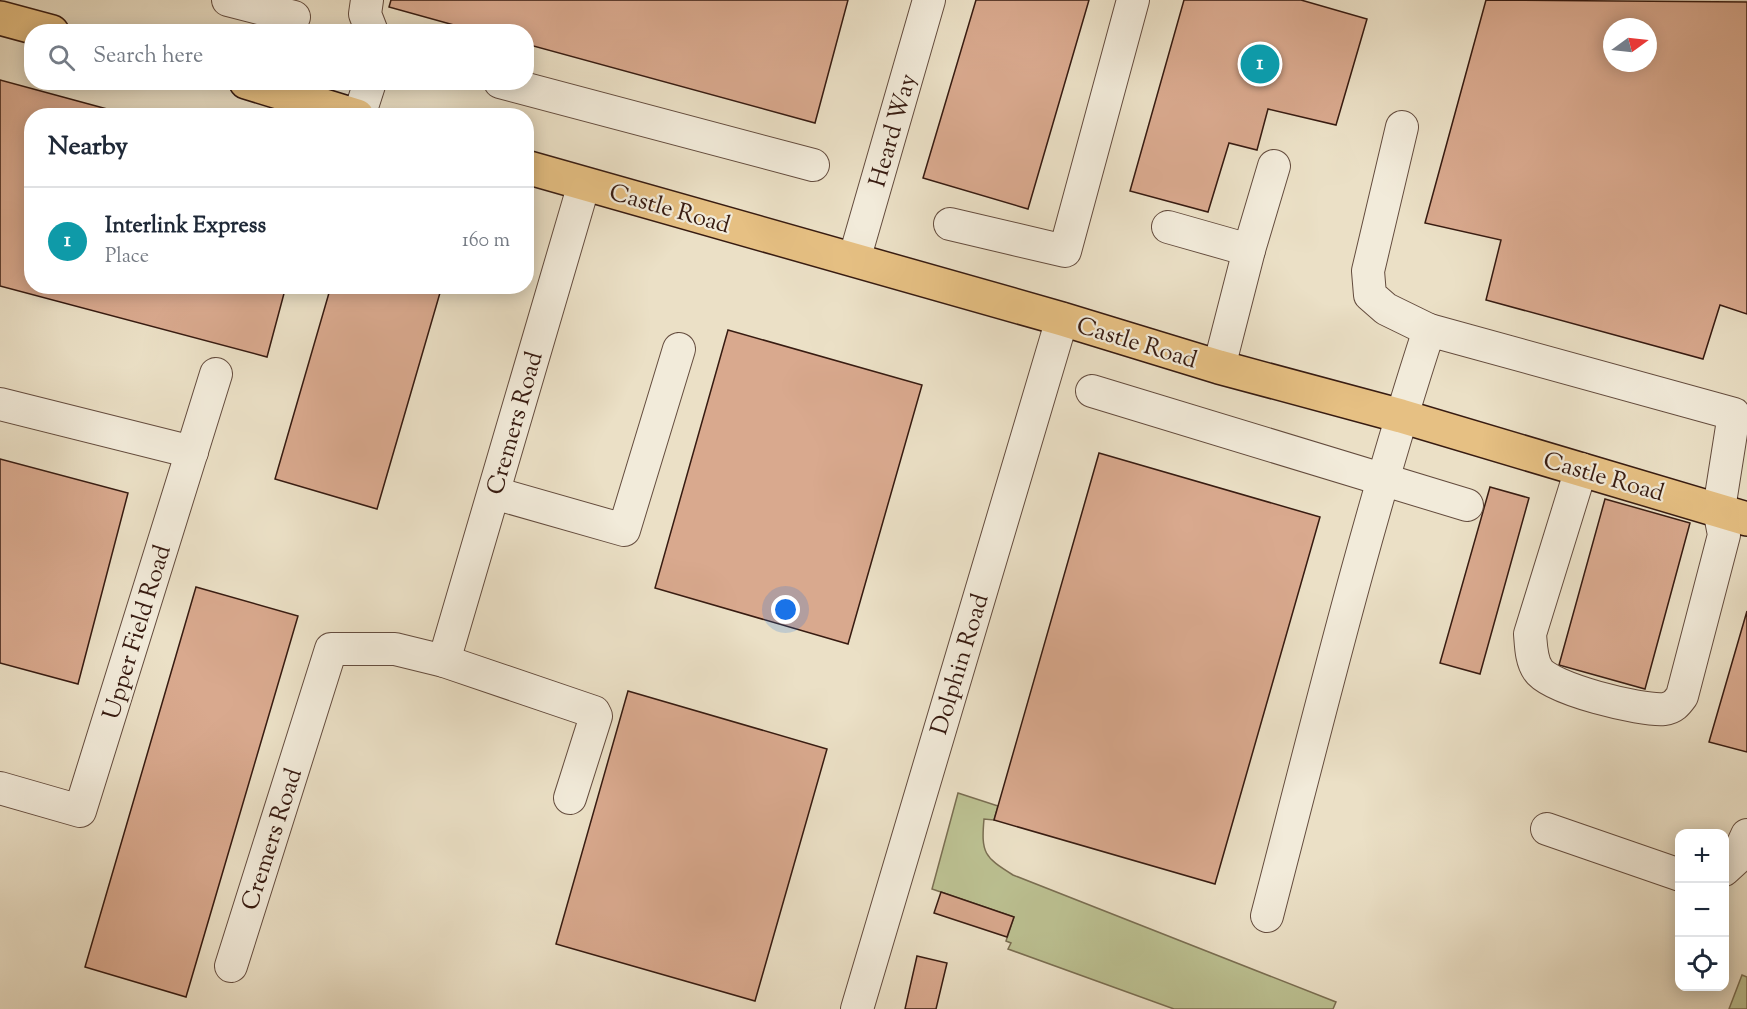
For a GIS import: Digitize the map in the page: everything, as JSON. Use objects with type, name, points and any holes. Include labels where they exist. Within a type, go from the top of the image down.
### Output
[{"type":"main road","points":[[0,18],[24,24]]},
{"type":"main road","points":[[279,90],[334,108]]},
{"type":"main road","name":"Castle Road","points":[[534,169],[1062,319],[1219,367],[1401,416],[1733,514]]},
{"type":"street","points":[[228,0],[294,16]]},
{"type":"street","points":[[367,0],[365,14],[369,24]]},
{"type":"street","name":"Heard Way","points":[[854,260],[929,0]]},
{"type":"street","points":[[951,224],[1065,250],[1133,0]]},
{"type":"street","points":[[361,108],[367,90]]},
{"type":"street","points":[[530,90],[813,165]]},
{"type":"street","points":[[1402,127],[1368,271],[1370,295],[1386,309],[1429,330],[1741,413],[1733,514],[1724,535],[1682,696],[1672,707],[1663,709],[1635,706],[1573,689],[1555,682],[1538,671],[1530,634],[1581,469]]},
{"type":"street","points":[[1219,367],[1249,250],[1274,166]]},
{"type":"street","name":"Cremers Road","points":[[444,662],[584,184]]},
{"type":"street","points":[[1168,227],[1249,250]]},
{"type":"street","name":"Dolphin Road","points":[[856,1009],[1062,319]]},
{"type":"street","points":[[1267,916],[1401,416],[1429,330]]},
{"type":"street","points":[[494,493],[624,530],[679,349]]},
{"type":"street","name":"Upper Field Road","points":[[0,788],[80,811],[216,374]]},
{"type":"street","points":[[1092,391],[1467,505]]},
{"type":"street","points":[[0,404],[192,452]]},
{"type":"street","name":"Cremers Road","points":[[231,966],[331,650],[395,649],[444,662],[596,713],[570,798]]},
{"type":"street","points":[[1547,829],[1675,872]]},
{"type":"street","points":[[1729,866],[1736,859],[1747,835]]},
{"type":"green space","points":[[958,793],[998,806],[994,820],[984,819],[984,847],[990,858],[1013,875],[1336,1002],[1333,1009],[1174,1009],[1008,949],[1011,943],[1006,941],[1014,917],[932,889]]},
{"type":"green space","points":[[1742,975],[1747,977],[1747,1009],[1729,1009]]},
{"type":"building","points":[[391,0],[848,0],[815,123],[534,46],[534,24],[450,24],[389,7]]},
{"type":"building","points":[[976,0],[1089,0],[1028,209],[923,178]]},
{"type":"building","points":[[1184,0],[1301,0],[1367,19],[1336,125],[1268,109],[1257,150],[1229,143],[1208,212],[1130,191]]},
{"type":"building","points":[[1486,0],[1747,2],[1747,314],[1720,305],[1703,359],[1486,300],[1501,240],[1425,223]]},
{"type":"building","points":[[0,80],[24,86],[24,90],[37,90],[103,108],[24,108],[24,292],[0,286]]},
{"type":"building","points":[[30,294],[284,294],[267,357]]},
{"type":"building","points":[[329,294],[440,294],[377,509],[275,479]]},
{"type":"building","points":[[728,330],[922,385],[848,644],[655,588]]},
{"type":"building","points":[[1099,453],[1320,517],[1215,884],[994,820]]},
{"type":"building","points":[[0,459],[128,493],[78,684],[0,663]]},
{"type":"building","points":[[1490,487],[1529,498],[1480,674],[1440,663]]},
{"type":"building","points":[[1605,499],[1690,523],[1645,689],[1559,665]]},
{"type":"building","points":[[196,587],[298,616],[186,997],[85,967]]},
{"type":"building","points":[[1747,611],[1747,752],[1709,742]]},
{"type":"building","points":[[628,691],[827,749],[755,1001],[556,944]]},
{"type":"building","points":[[941,892],[1014,917],[1007,937],[934,913]]},
{"type":"building","points":[[917,956],[947,963],[936,1009],[905,1009]]},
{"type":"place","name":"Interlink Express","points":[[1260,64]]}]
